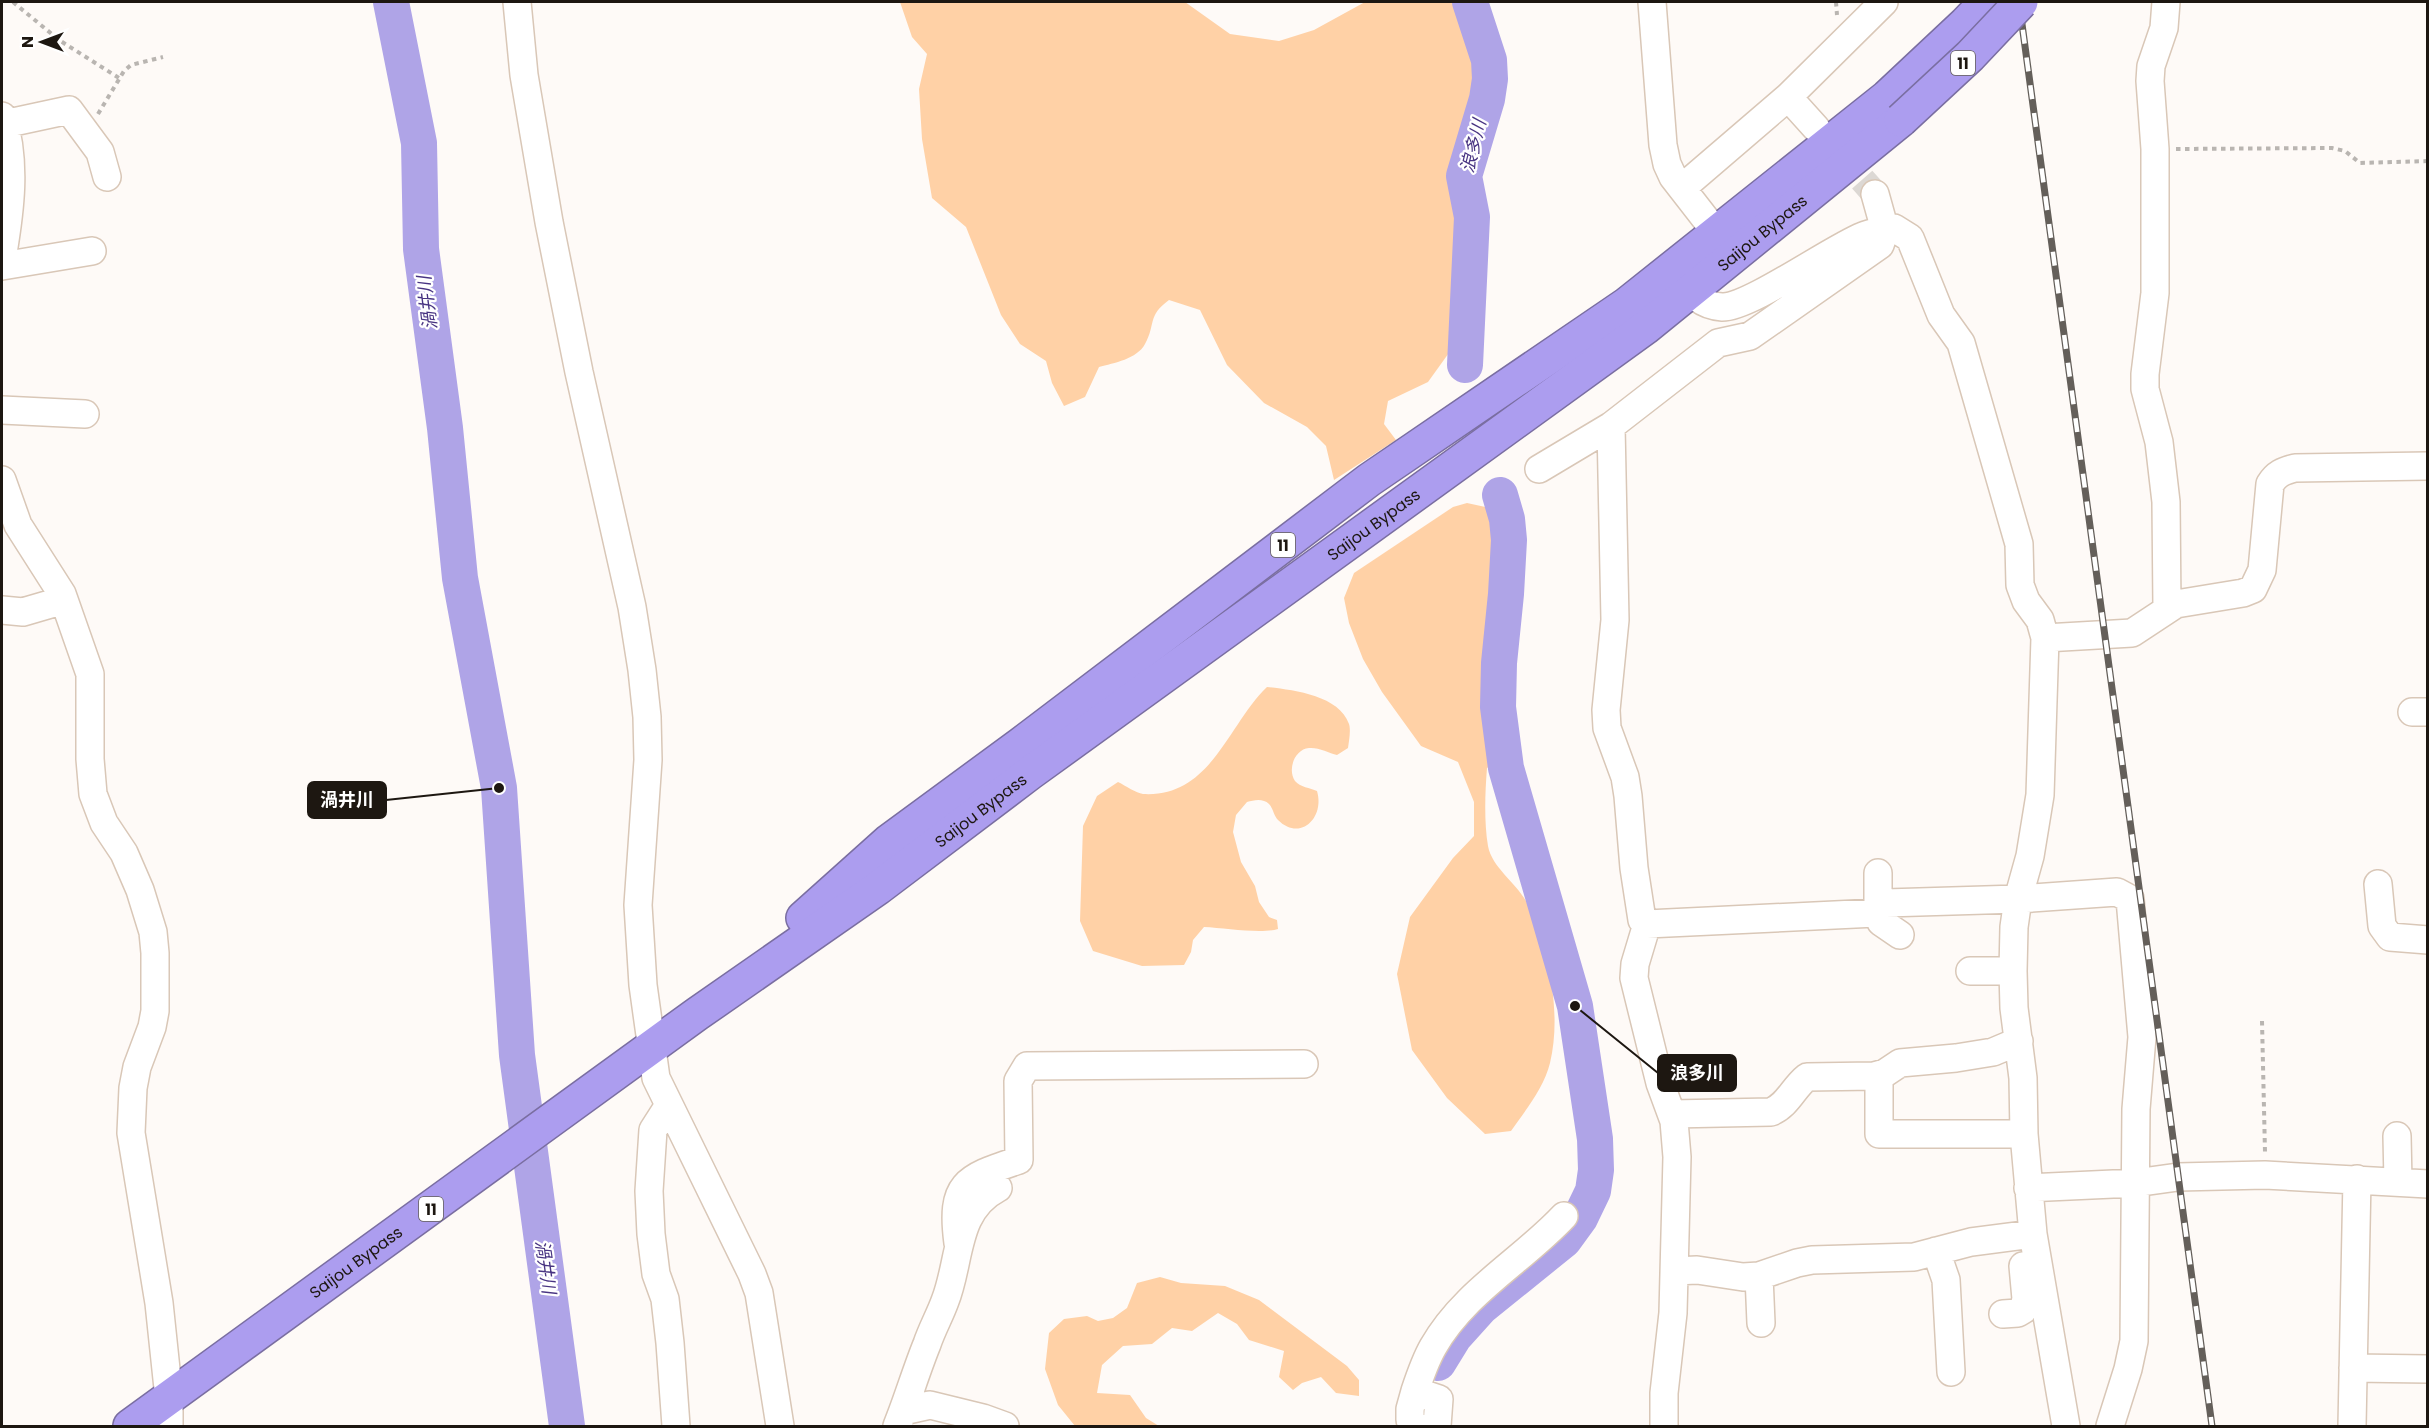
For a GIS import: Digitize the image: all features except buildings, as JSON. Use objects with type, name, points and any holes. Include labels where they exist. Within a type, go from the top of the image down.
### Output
[{"type":"highway","name":"Saijou Bypass","points":[[1894,108],[1986,2]]},
{"type":"highway","name":"Saijou Bypass","points":[[130,1426],[169,1412],[237,1351],[697,1014],[878,888],[1030,773],[1645,328],[1680,280],[1894,108],[1970,56],[2021,2]]},
{"type":"street","points":[[517,2],[524,75],[549,222],[579,372],[632,607],[642,670],[647,717],[648,760],[638,905],[644,985],[656,1078],[752,1274],[759,1293],[780,1426]]},
{"type":"street","points":[[1652,2],[1663,145],[1667,164],[1682,188],[1725,244]]},
{"type":"street","points":[[1682,188],[1788,97],[1884,2]]},
{"type":"street","points":[[2166,2],[2164,28],[2151,66],[2156,293],[2145,389],[2159,442],[2166,502],[2167,608]]},
{"type":"street","points":[[1788,97],[1816,128]]},
{"type":"street","points":[[2,259],[9,158],[3,120],[69,110],[100,152],[106,177]]},
{"type":"street","points":[[1539,469],[1611,426],[1718,343],[1750,336],[1880,245],[1885,231],[1875,194]]},
{"type":"street","points":[[1680,280],[1706,304],[1725,307],[1746,300],[1863,236],[1894,228],[1910,238],[1941,315],[1960,344],[2019,544],[2020,585],[2026,601],[2040,620],[2045,638],[2040,795],[2030,856],[2018,899],[2014,927],[2014,1008],[2023,1078],[2028,1188],[2026,1299],[2023,1310],[2018,1313],[2002,1314]]},
{"type":"street","points":[[2,266],[92,251]]},
{"type":"street","points":[[2,410],[85,414]]},
{"type":"street","points":[[1611,426],[1615,620],[1606,710],[1607,728],[1625,777],[1640,915],[1647,924]]},
{"type":"street","points":[[2045,638],[2132,633],[2176,604],[2253,590],[2262,570],[2270,484],[2275,476],[2284,470],[2427,466]]},
{"type":"street","points":[[2,480],[7,514],[64,600],[90,674],[90,759],[93,794],[104,823],[124,853],[140,890],[153,932],[155,1011],[132,1088],[131,1132],[164,1336],[169,1412]]},
{"type":"street","points":[[2,610],[22,612],[64,600]]},
{"type":"street","points":[[1878,873],[1878,911],[1881,922],[1900,935]]},
{"type":"street","points":[[2378,884],[2382,926],[2390,937],[2427,940]]},
{"type":"street","points":[[1647,924],[1876,913],[1886,903],[2018,899],[2117,892],[2130,899],[2142,1037],[2136,1109],[2133,1341],[2128,1369],[2110,1426]]},
{"type":"street","points":[[1647,924],[1635,964],[1634,978],[1660,1083],[1672,1114],[1677,1157],[1673,1313],[1664,1393],[1664,1426]]},
{"type":"street","points":[[1970,971],[2013,971]]},
{"type":"street","points":[[1672,1114],[1771,1112],[1782,1107],[1799,1083],[1807,1077],[1879,1075],[1900,1063],[1993,1052],[2019,1041]]},
{"type":"street","points":[[958,1243],[955,1222],[957,1201],[966,1184],[978,1174],[1019,1160],[1018,1081],[1027,1066],[1304,1064]]},
{"type":"street","points":[[1879,1075],[1879,1134],[2024,1134]]},
{"type":"street","points":[[669,1105],[653,1130],[649,1191],[656,1274],[664,1299],[670,1343],[676,1426]]},
{"type":"street","points":[[2397,1136],[2398,1182]]},
{"type":"street","points":[[2028,1188],[2135,1183],[2178,1177],[2265,1175],[2427,1184]]},
{"type":"street","points":[[2352,1426],[2357,1179]]},
{"type":"street","points":[[900,1419],[926,1345],[945,1302],[958,1243],[976,1204],[984,1195],[998,1188]]},
{"type":"street","points":[[1416,1426],[1410,1420],[1410,1409],[1424,1393],[1433,1346],[1455,1316],[1483,1287],[1550,1231],[1564,1216]]},
{"type":"street","points":[[1675,1271],[1697,1270],[1743,1277],[1759,1276],[1812,1260],[1914,1257],[1971,1242],[2027,1234]]},
{"type":"street","points":[[2027,1234],[2066,1426]]},
{"type":"street","points":[[1936,1251],[1946,1280],[1951,1372]]},
{"type":"street","points":[[1759,1276],[1761,1323]]},
{"type":"street","points":[[2353,1368],[2427,1369]]},
{"type":"street","points":[[1424,1393],[1439,1399],[1437,1426]]},
{"type":"street","points":[[900,1419],[930,1405],[1005,1426]]},
{"type":"path","points":[[13,2],[59,40],[119,78]]},
{"type":"path","points":[[87,134],[124,71],[131,65],[163,57]]},
{"type":"path","points":[[2154,149],[2332,148],[2344,151],[2360,164],[2427,161]]},
{"type":"path","points":[[2262,1021],[2265,1175]]},
{"type":"shaded area","points":[[900,2],[1185,2],[1230,34],[1279,41],[1314,30],[1365,2],[1460,2],[1483,71],[1480,101],[1464,140],[1456,175],[1464,217],[1459,333],[1451,350],[1428,382],[1388,401],[1384,424],[1396,440],[1334,480],[1326,446],[1307,427],[1264,403],[1227,365],[1200,310],[1169,300],[1155,316],[1141,349],[1125,360],[1099,367],[1085,397],[1064,406],[1052,383],[1046,361],[1020,344],[1001,315],[966,227],[932,198],[922,139],[919,89],[927,54],[912,37]]},
{"type":"shaded area","points":[[1467,503],[1490,508],[1515,523],[1519,545],[1520,589],[1509,706],[1512,742],[1497,761],[1487,768],[1486,827],[1490,854],[1523,896],[1542,940],[1551,982],[1555,1023],[1550,1063],[1534,1099],[1511,1131],[1485,1134],[1447,1098],[1412,1050],[1397,974],[1410,917],[1453,858],[1474,836],[1474,802],[1458,762],[1421,746],[1382,692],[1363,659],[1349,623],[1344,598],[1354,573],[1453,507]]},
{"type":"shaded area","points":[[1267,687],[1301,692],[1325,700],[1344,714],[1350,729],[1348,748],[1337,755],[1309,748],[1300,752],[1294,760],[1292,771],[1295,781],[1317,791],[1319,801],[1317,810],[1309,824],[1294,829],[1286,826],[1277,818],[1269,804],[1261,800],[1247,802],[1236,815],[1233,832],[1241,862],[1255,886],[1259,902],[1269,917],[1277,920],[1278,929],[1253,931],[1204,927],[1193,940],[1191,952],[1184,965],[1142,966],[1093,951],[1080,921],[1083,826],[1097,796],[1118,782],[1143,794],[1166,792],[1186,784],[1202,772],[1216,756],[1253,702]]},
{"type":"shaded area","points":[[1160,1277],[1181,1283],[1225,1286],[1259,1300],[1347,1366],[1359,1380],[1359,1396],[1336,1393],[1321,1377],[1302,1383],[1293,1390],[1279,1377],[1284,1351],[1249,1340],[1237,1324],[1218,1313],[1192,1331],[1172,1328],[1152,1344],[1123,1346],[1102,1365],[1097,1393],[1130,1395],[1146,1418],[1159,1426],[1075,1426],[1058,1405],[1045,1369],[1049,1333],[1064,1319],[1087,1316],[1098,1321],[1113,1318],[1127,1308],[1137,1283]]},
{"type":"waterway","name":"渦井川","points":[[391,2],[419,143],[421,249],[445,428],[460,578],[499,788],[517,1055],[567,1426]]},
{"type":"waterway","name":"浪多川","points":[[1465,365],[1472,217],[1464,176],[1487,99],[1490,79],[1489,60],[1470,2]]},
{"type":"waterway","name":"浪多川","points":[[1438,1363],[1454,1337],[1481,1307],[1564,1240],[1580,1218],[1593,1191],[1596,1170],[1595,1139],[1575,1006],[1506,768],[1498,707],[1499,663],[1509,540],[1507,519],[1500,495]]},
{"type":"tunnel","points":[[1835,149],[1875,194]]},
{"type":"railway","points":[[2019,2],[2212,1426]]},
{"type":"place","name":"渦井川","points":[[499,788]]},
{"type":"place","name":"浪多川","points":[[1575,1006]]}]
